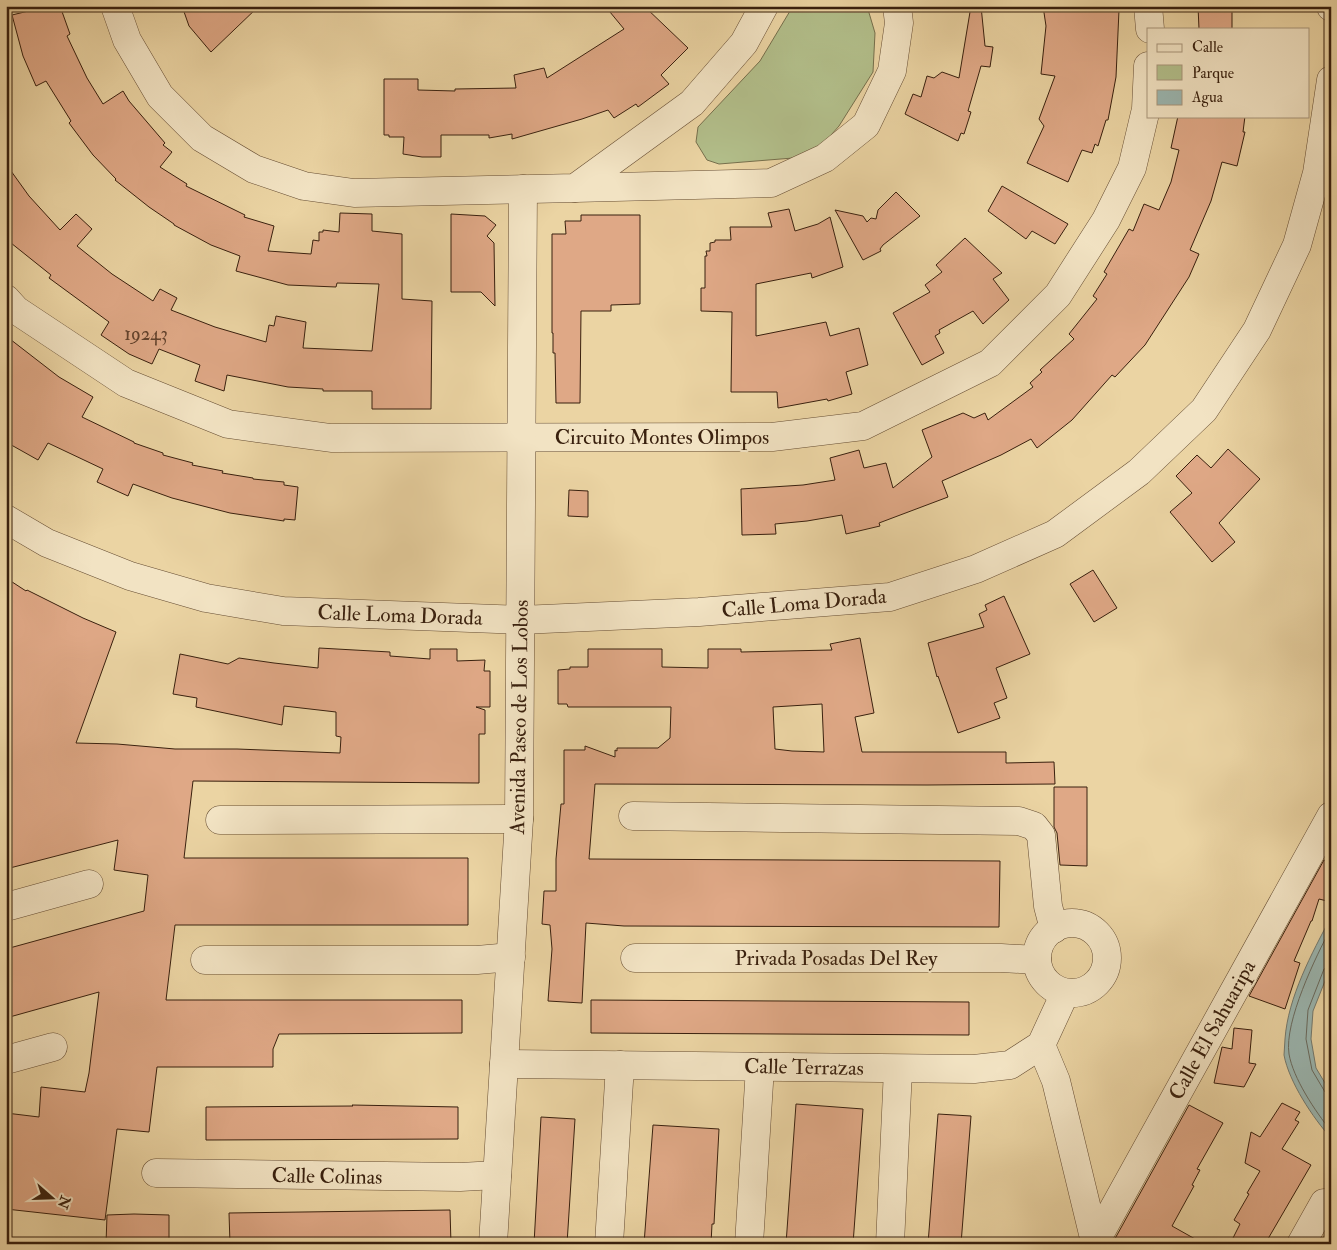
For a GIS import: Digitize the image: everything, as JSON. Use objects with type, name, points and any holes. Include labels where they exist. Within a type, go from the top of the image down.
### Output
[{"type":"street","points":[[115,6],[126,40],[160,96],[202,138],[254,168],[304,186],[354,193],[771,184],[826,158],[866,125],[892,71],[899,23],[896,6]]},
{"type":"street","points":[[574,188],[692,103],[744,43],[764,6]]},
{"type":"street","points":[[1148,6],[1150,28]]},
{"type":"street","name":"Calle Loma Dorada","points":[[6,519],[46,542],[130,576],[206,598],[283,611],[521,620],[700,612],[890,597],[976,569],[1055,534],[1139,472],[1204,410],[1257,330],[1297,245],[1317,173],[1331,80]]},
{"type":"street","name":"Circuito Montes Olimpos","points":[[6,299],[16,310],[126,383],[228,424],[332,438],[772,437],[864,426],[990,363],[1058,294],[1106,220],[1132,168],[1146,109],[1147,88]]},
{"type":"street","name":"Avenida Paseo de Los Lobos","points":[[493,1244],[519,819],[523,189]]},
{"type":"street","points":[[633,816],[1020,821],[1034,826],[1041,835],[1048,906],[1054,929]]},
{"type":"street","name":"Calle El Sahuaripa","points":[[1094,1243],[1331,816]]},
{"type":"street","points":[[220,820],[519,819]]},
{"type":"street","points":[[6,907],[89,884]]},
{"type":"street","points":[[1068,924],[1085,926],[1095,932],[1102,940],[1106,951],[1106,963],[1103,973],[1096,983],[1087,990],[1077,993],[1065,993],[1054,989],[1045,982],[1039,971],[1037,960],[1040,945],[1049,932],[1054,929],[1068,924]]},
{"type":"street","points":[[205,960],[477,960],[511,957]]},
{"type":"street","name":"Privada Posadas Del Rey","points":[[635,958],[1001,958],[1037,960]]},
{"type":"street","points":[[1065,993],[1041,1045],[1056,1081],[1094,1243]]},
{"type":"street","name":"Calle Terrazas","points":[[504,1064],[974,1069],[1010,1065],[1041,1045]]},
{"type":"street","points":[[6,1060],[53,1047]]},
{"type":"street","points":[[608,1244],[620,1065]]},
{"type":"street","points":[[749,1244],[760,1067]]},
{"type":"street","points":[[890,1244],[898,1068]]},
{"type":"street","name":"Calle Colinas","points":[[156,1173],[460,1178],[497,1175]]},
{"type":"street","points":[[1300,1244],[1324,1203]]},
{"type":"green space","points":[[793,6],[867,6],[875,33],[873,72],[839,126],[817,151],[793,158],[719,164],[707,160],[696,142],[698,127],[760,61]]},
{"type":"water","points":[[1331,917],[1331,966],[1313,1011],[1311,1039],[1316,1068],[1331,1093],[1331,1138],[1296,1088],[1284,1055],[1287,1023],[1296,991],[1309,960]]},
{"type":"building","points":[[49,6],[60,6],[70,34],[67,36],[87,78],[103,104],[123,91],[129,101],[165,143],[163,145],[172,152],[160,167],[187,184],[186,186],[245,215],[244,217],[274,226],[268,251],[311,254],[313,240],[319,241],[319,232],[323,232],[323,230],[339,232],[340,213],[372,214],[372,231],[402,234],[402,299],[432,301],[431,409],[372,409],[372,391],[323,391],[323,389],[288,387],[227,375],[224,391],[195,381],[200,365],[159,349],[152,364],[129,354],[101,335],[109,322],[49,278],[51,275],[6,239],[6,164],[29,196],[60,230],[76,214],[92,229],[77,246],[112,274],[153,301],[160,289],[177,298],[171,310],[215,327],[266,342],[269,325],[274,326],[276,316],[306,322],[303,348],[372,351],[379,284],[337,283],[336,287],[288,285],[236,271],[240,256],[211,245],[174,225],[115,180],[69,123],[71,121],[46,81],[36,86],[23,56],[12,15]]},
{"type":"building","points":[[182,6],[259,6],[211,52],[189,26]]},
{"type":"building","points":[[605,6],[644,6],[688,48],[661,75],[669,84],[638,107],[636,104],[614,118],[608,110],[512,139],[512,134],[489,138],[489,135],[441,135],[441,157],[403,154],[404,137],[384,135],[384,79],[418,79],[418,90],[455,91],[455,89],[516,88],[514,75],[544,68],[547,78],[624,29]]},
{"type":"building","points":[[971,6],[981,6],[985,46],[993,47],[990,67],[981,66],[968,111],[971,112],[964,134],[961,133],[958,141],[905,114],[913,94],[921,97],[927,76],[934,78],[942,72],[959,78]]},
{"type":"building","points":[[1043,6],[1091,6],[1088,11],[1119,10],[1116,77],[1108,120],[1106,120],[1098,146],[1095,144],[1092,153],[1082,150],[1068,182],[1027,163],[1044,126],[1039,119],[1055,76],[1041,74],[1046,26]]},
{"type":"building","points":[[1198,6],[1232,6],[1232,28],[1199,28]]},
{"type":"building","points":[[1178,118],[1245,118],[1243,132],[1245,132],[1237,166],[1222,162],[1211,201],[1190,250],[1199,254],[1189,277],[1145,345],[1115,377],[1112,375],[1072,420],[1037,448],[1031,439],[1001,455],[942,481],[948,497],[879,523],[880,526],[846,534],[842,515],[775,524],[776,534],[742,535],[741,489],[803,485],[835,480],[830,458],[859,450],[864,468],[886,463],[893,488],[932,457],[922,430],[963,413],[974,418],[985,413],[988,420],[1033,387],[1030,383],[1042,372],[1040,370],[1074,339],[1069,334],[1097,299],[1093,296],[1107,274],[1104,272],[1129,229],[1133,231],[1144,204],[1159,210],[1171,182],[1179,150],[1171,148]]},
{"type":"building","points":[[1002,186],[1068,224],[1055,244],[1032,231],[1026,239],[988,211]]},
{"type":"building","points":[[896,192],[920,216],[883,245],[880,249],[881,251],[863,260],[835,210],[863,216],[867,222],[871,218],[876,219],[878,210]]},
{"type":"building","points":[[789,209],[795,231],[818,224],[830,217],[843,267],[812,278],[811,273],[756,284],[756,336],[826,322],[830,336],[859,328],[868,365],[846,372],[852,394],[828,401],[827,399],[778,408],[777,392],[731,392],[732,312],[701,311],[701,288],[705,288],[705,256],[707,256],[706,251],[710,251],[710,243],[715,242],[715,240],[731,240],[730,227],[772,227],[768,213]]},
{"type":"building","points":[[451,214],[485,216],[496,225],[487,236],[494,243],[495,306],[481,292],[451,292]]},
{"type":"building","points":[[581,215],[640,215],[640,304],[611,305],[611,311],[581,311],[580,403],[556,403],[555,353],[553,353],[552,333],[552,234],[566,234],[565,221],[581,221]]},
{"type":"building","points":[[965,238],[1002,273],[993,279],[1009,300],[983,324],[973,311],[939,330],[940,333],[935,336],[944,353],[922,365],[893,313],[930,292],[925,285],[942,272],[936,265]]},
{"type":"building","points":[[6,336],[59,377],[93,397],[82,417],[134,443],[163,453],[163,455],[193,463],[192,465],[253,479],[284,482],[284,485],[298,487],[295,520],[284,519],[284,521],[230,513],[172,498],[133,484],[128,496],[97,482],[103,469],[48,443],[38,460],[6,442]]},
{"type":"building","points":[[1228,449],[1260,479],[1219,523],[1235,542],[1212,562],[1170,512],[1192,493],[1176,476],[1197,455],[1211,468]]},
{"type":"building","points":[[569,490],[588,491],[588,517],[568,516]]},
{"type":"building","points":[[1093,570],[1117,608],[1094,622],[1070,584]]},
{"type":"building","points":[[6,578],[26,591],[116,632],[76,743],[175,749],[237,749],[340,753],[341,737],[336,736],[336,712],[284,706],[282,725],[196,707],[197,698],[173,694],[180,654],[228,664],[239,658],[318,668],[319,648],[390,652],[390,656],[430,659],[430,649],[457,649],[457,661],[485,660],[484,671],[490,671],[490,707],[476,707],[485,710],[485,734],[479,734],[479,783],[193,781],[184,858],[468,858],[468,925],[175,925],[166,1000],[462,1000],[462,1033],[279,1034],[273,1049],[273,1067],[157,1067],[149,1132],[117,1129],[105,1220],[6,1209],[6,1113],[39,1117],[41,1087],[85,1092],[99,992],[6,1018],[6,949],[144,911],[148,875],[114,870],[118,840],[6,869]]},
{"type":"building","points":[[1004,596],[1030,654],[996,668],[1007,698],[994,703],[1000,718],[958,733],[937,677],[928,643],[984,627],[979,614],[987,610],[985,605]]},
{"type":"building","points":[[860,638],[874,713],[855,717],[862,752],[1006,752],[1006,763],[1054,762],[1055,784],[595,784],[589,859],[1000,861],[999,927],[624,926],[586,923],[582,1003],[548,1001],[552,949],[550,925],[542,924],[544,891],[556,891],[556,859],[561,804],[564,804],[564,750],[585,750],[585,746],[615,757],[615,750],[617,751],[617,748],[658,748],[670,738],[671,707],[568,707],[567,704],[558,704],[558,670],[570,669],[570,667],[588,667],[588,649],[662,649],[662,667],[708,668],[708,649],[741,649],[741,652],[832,650],[830,644]],"holes":[[[822,704],[824,752],[775,749],[773,707]]]},
{"type":"building","points":[[1054,787],[1087,787],[1087,866],[1060,865],[1057,833],[1054,827]]},
{"type":"building","points":[[1324,860],[1331,864],[1331,902],[1319,899],[1312,921],[1294,961],[1300,963],[1285,1009],[1249,996]]},
{"type":"building","points":[[591,1000],[969,1002],[969,1035],[591,1033]]},
{"type":"building","points":[[1234,1028],[1252,1030],[1249,1063],[1256,1064],[1244,1087],[1214,1083],[1222,1047],[1232,1049]]},
{"type":"building","points":[[1282,1103],[1300,1112],[1295,1120],[1299,1122],[1282,1149],[1311,1165],[1265,1244],[1230,1244],[1240,1224],[1234,1220],[1260,1171],[1245,1163],[1251,1132],[1260,1137]]},
{"type":"building","points":[[796,1104],[863,1109],[853,1244],[786,1244]]},
{"type":"building","points":[[352,1105],[458,1107],[458,1139],[206,1140],[206,1107]]},
{"type":"building","points":[[1189,1105],[1223,1123],[1197,1169],[1200,1170],[1192,1185],[1194,1186],[1172,1226],[1204,1244],[1112,1244]]},
{"type":"building","points":[[938,1114],[971,1116],[961,1244],[928,1244]]},
{"type":"building","points":[[541,1117],[575,1119],[567,1244],[534,1244]]},
{"type":"building","points":[[653,1125],[719,1129],[714,1224],[712,1224],[711,1244],[644,1244]]},
{"type":"building","points":[[450,1210],[451,1244],[230,1244],[229,1213]]},
{"type":"building","points":[[107,1215],[169,1215],[169,1244],[106,1244]]}]
